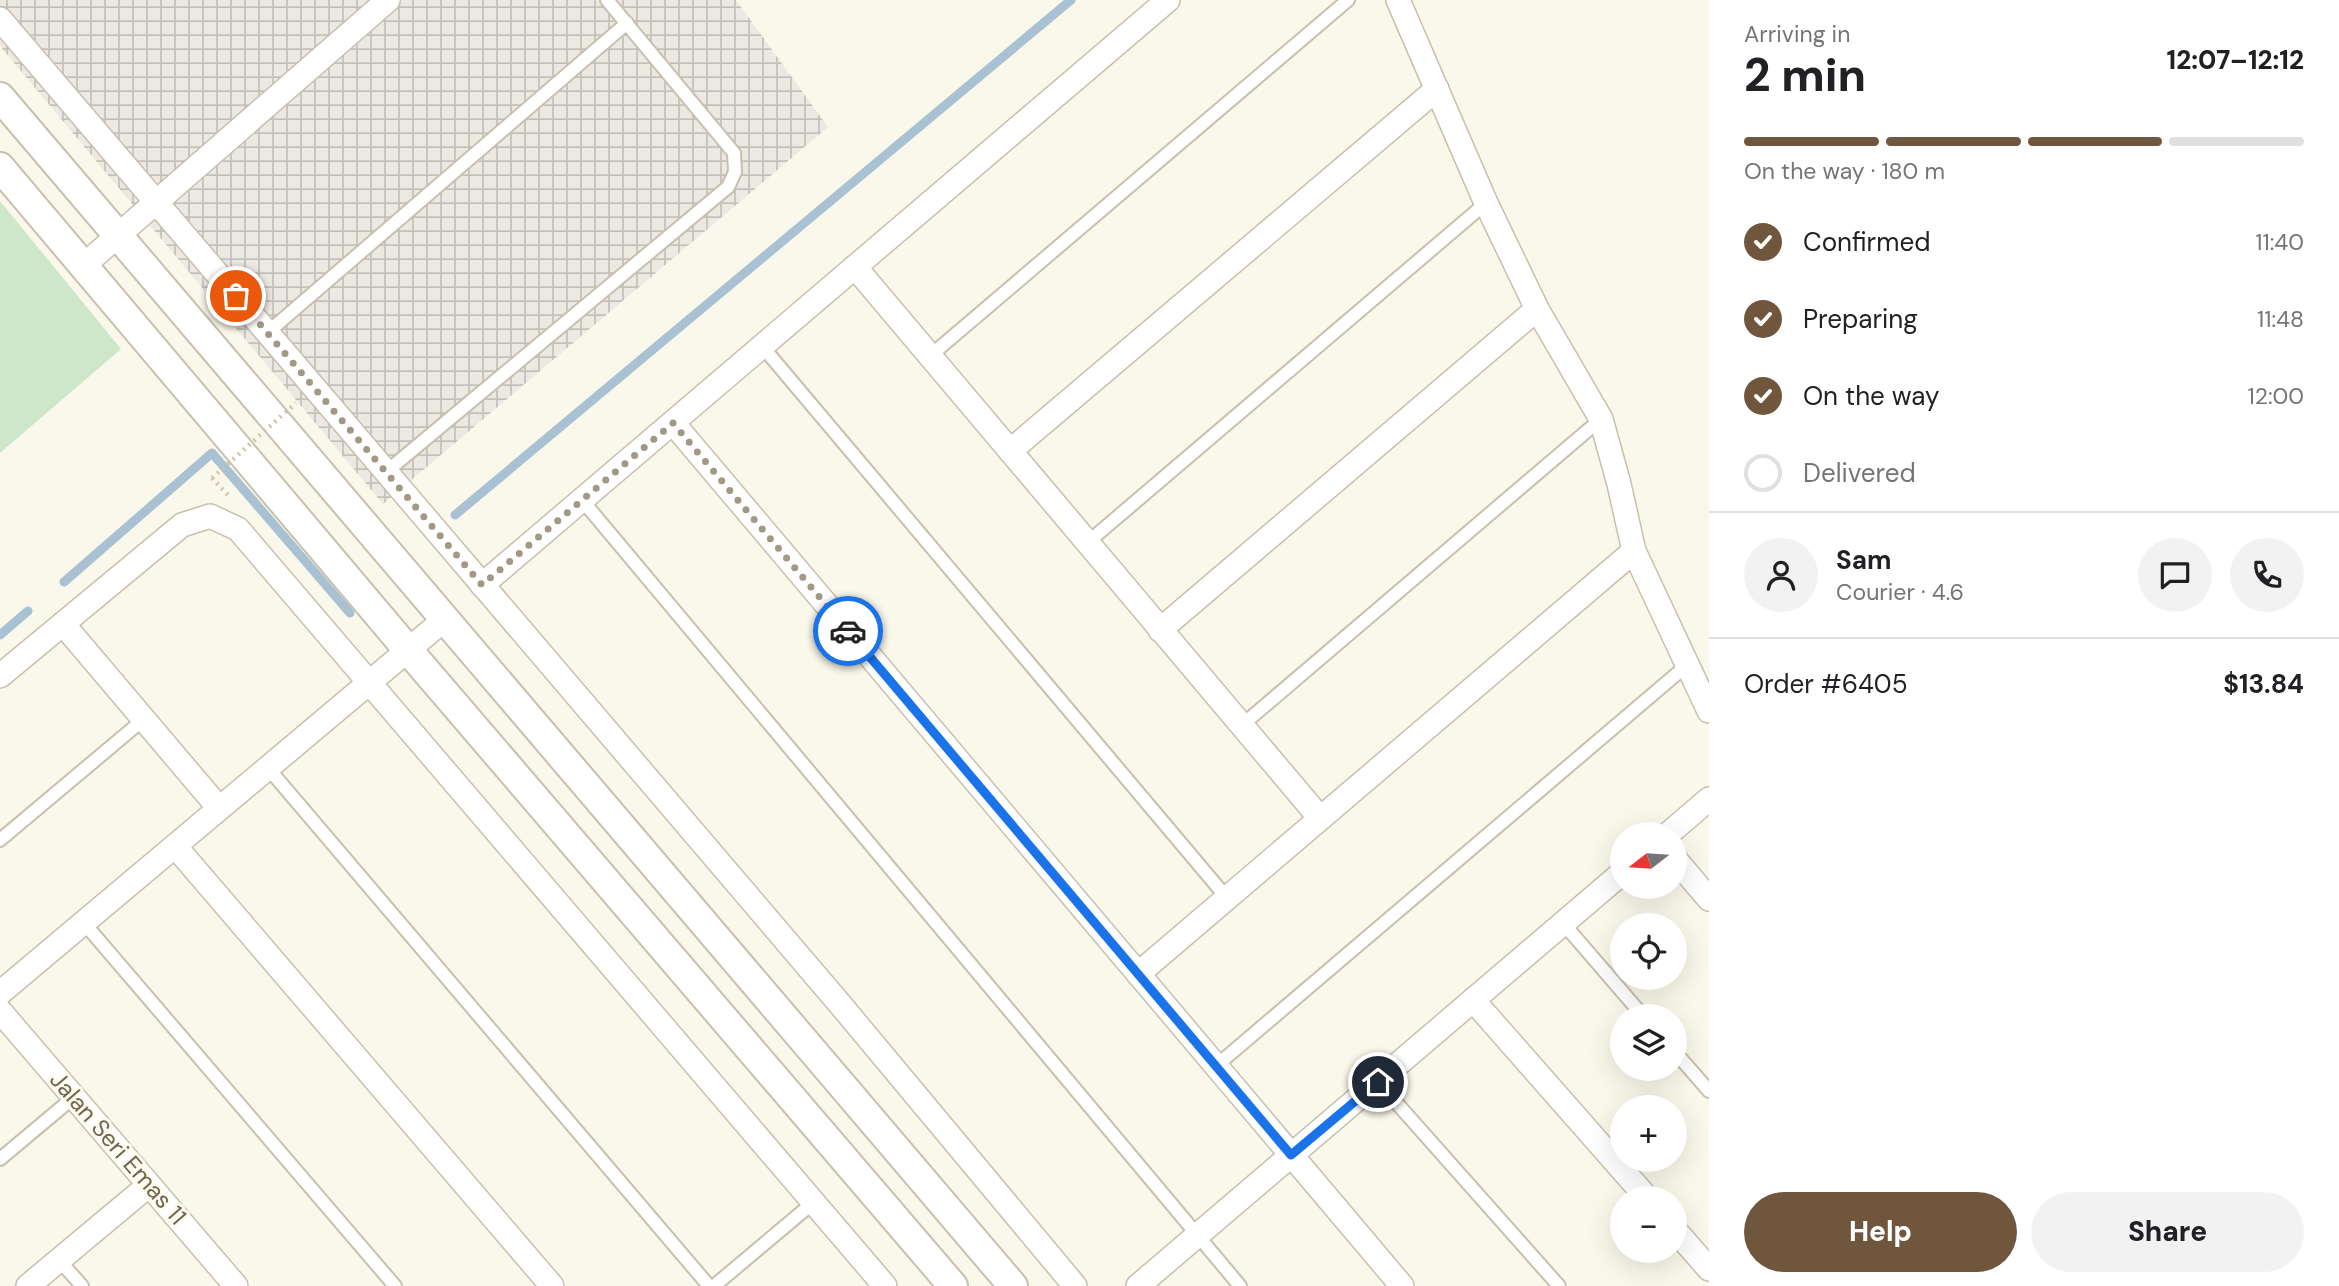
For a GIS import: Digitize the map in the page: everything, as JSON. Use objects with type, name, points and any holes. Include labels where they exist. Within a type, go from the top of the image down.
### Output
[{"type":"street","points":[[83,266],[388,0]]},
{"type":"street","points":[[482,585],[1168,0]]},
{"type":"street","points":[[1398,0],[1486,203],[1537,309],[1601,419],[1634,551],[1709,711]]},
{"type":"street","points":[[0,19],[839,1003],[1075,1286]]},
{"type":"street","points":[[1010,451],[1437,89]]},
{"type":"street","points":[[0,97],[1013,1286]]},
{"type":"street","points":[[0,167],[408,650],[953,1286]]},
{"type":"street","points":[[855,267],[1320,818]]},
{"type":"street","points":[[1160,630],[1537,309]]},
{"type":"street","points":[[673,423],[1402,1286]]},
{"type":"street","points":[[0,677],[182,525],[210,516],[238,529],[885,1286]]},
{"type":"street","points":[[1138,974],[1634,551]]},
{"type":"street","points":[[0,993],[444,619]]},
{"type":"street","points":[[64,624],[219,808]]},
{"type":"street","points":[[1682,822],[1709,799]]},
{"type":"street","points":[[175,846],[552,1286]]},
{"type":"street","points":[[1687,873],[1709,899]]},
{"type":"street","points":[[1138,1286],[1610,883]]},
{"type":"street","points":[[1473,1000],[1637,1186]]},
{"type":"street","name":"Jalan Seri Emas 11","points":[[0,1011],[236,1286]]},
{"type":"street","points":[[28,1286],[149,1185]]},
{"type":"street","points":[[1687,1244],[1709,1269]]},
{"type":"lane","points":[[386,472],[728,187],[735,172],[734,153],[607,0]]},
{"type":"lane","points":[[930,356],[1348,0]]},
{"type":"lane","points":[[267,333],[627,23]]},
{"type":"lane","points":[[1087,542],[1486,203]]},
{"type":"lane","points":[[762,346],[1227,898]]},
{"type":"lane","points":[[1241,726],[1601,419]]},
{"type":"lane","points":[[582,500],[1240,1286]]},
{"type":"lane","points":[[1216,1066],[1686,666]]},
{"type":"lane","points":[[0,840],[144,719]]},
{"type":"lane","points":[[268,768],[712,1286],[814,1202]]},
{"type":"lane","points":[[83,923],[395,1286]]},
{"type":"lane","points":[[1563,923],[1633,1004]]},
{"type":"lane","points":[[1687,1066],[1709,1091]]},
{"type":"lane","points":[[1378,1082],[1559,1286]]},
{"type":"lane","points":[[0,1159],[74,1097]]},
{"type":"lane","points":[[60,1260],[82,1286]]},
{"type":"path","points":[[212,478],[296,403]]},
{"type":"shaded area","points":[[0,0],[736,0],[828,127],[383,504],[0,46]]},
{"type":"green space","points":[[0,201],[121,349],[0,453]]},
{"type":"waterway","points":[[455,515],[1071,0]]},
{"type":"waterway","points":[[64,582],[212,453],[350,613]]},
{"type":"waterway","points":[[0,635],[28,611]]},
{"type":"way so far","points":[[236,296],[482,585],[673,423],[848,631]]},
{"type":"route","points":[[848,631],[1291,1155],[1378,1082]]}]
